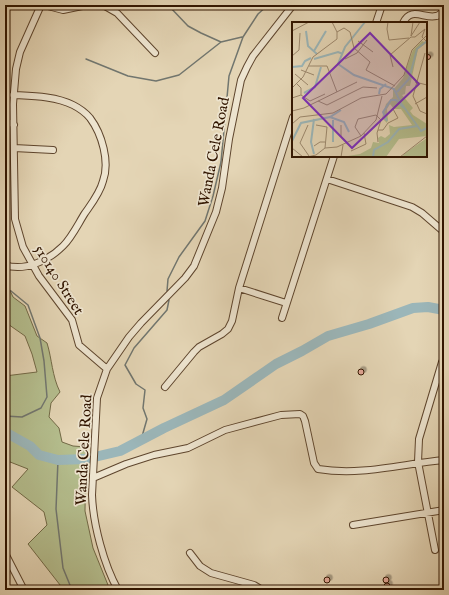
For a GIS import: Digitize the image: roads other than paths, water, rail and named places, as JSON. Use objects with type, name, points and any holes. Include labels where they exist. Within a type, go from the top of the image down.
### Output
[{"type":"street","name":"510140 Street","points":[[41,5],[20,52],[16,69],[13,95],[15,219],[23,248],[39,276],[72,320],[79,345],[107,370]]},
{"type":"street","points":[[44,5],[63,10],[87,5]]},
{"type":"street","points":[[103,5],[117,12],[155,53]]},
{"type":"street","name":"Wanda Cele Road","points":[[118,590],[108,567],[95,522],[92,495],[97,398],[107,370],[129,337],[185,278],[194,266],[216,212],[222,188],[229,139],[242,80],[253,56],[293,5]]},
{"type":"street","points":[[376,22],[382,5]]},
{"type":"street","points":[[404,22],[408,17],[414,14],[435,16],[444,11]]},
{"type":"street","points":[[5,265],[14,268],[32,264],[55,253],[70,237],[98,194],[104,181],[106,169],[106,157],[96,129],[89,117],[81,110],[71,104],[59,100],[44,97],[13,95]]},
{"type":"street","points":[[165,387],[194,352],[228,329],[232,321],[239,288],[292,120]]},
{"type":"street","points":[[5,121],[14,125]]},
{"type":"street","points":[[14,148],[53,150]]},
{"type":"street","points":[[282,318],[334,157]]},
{"type":"street","points":[[327,179],[412,207],[422,213],[444,232]]},
{"type":"street","points":[[239,288],[286,303]]},
{"type":"street","points":[[435,550],[418,462],[419,439],[442,362]]},
{"type":"street","points":[[93,478],[126,464],[154,455],[188,448],[225,430],[281,415],[295,414],[300,414],[303,416],[314,463],[318,468],[340,472],[361,472],[418,462],[444,460]]},
{"type":"street","points":[[353,525],[444,510]]},
{"type":"street","points":[[5,553],[22,589]]},
{"type":"street","points":[[190,553],[200,566],[211,573],[254,585],[259,588],[259,590]]},
{"type":"waterway","points":[[168,5],[188,26],[221,42]]},
{"type":"waterway","points":[[167,291],[168,279],[179,257],[205,221],[213,196],[221,162],[229,76],[243,37],[258,14],[268,5]]},
{"type":"waterway","points":[[86,59],[128,76],[156,81],[179,75],[221,42],[242,37]]},
{"type":"waterway","points":[[5,289],[11,291],[28,305],[40,338],[44,361],[47,397],[41,408],[22,417],[5,416]]},
{"type":"waterway","points":[[141,440],[147,419],[143,408],[145,390],[136,384],[125,365],[134,348],[167,310],[169,300]]},
{"type":"waterway","points":[[5,432],[30,446],[39,455],[58,460],[86,459],[120,451],[164,428],[224,400],[276,364],[328,336],[369,324],[413,308],[428,307],[444,310]]},
{"type":"waterway","points":[[58,460],[56,509],[63,568],[72,590]]}]
